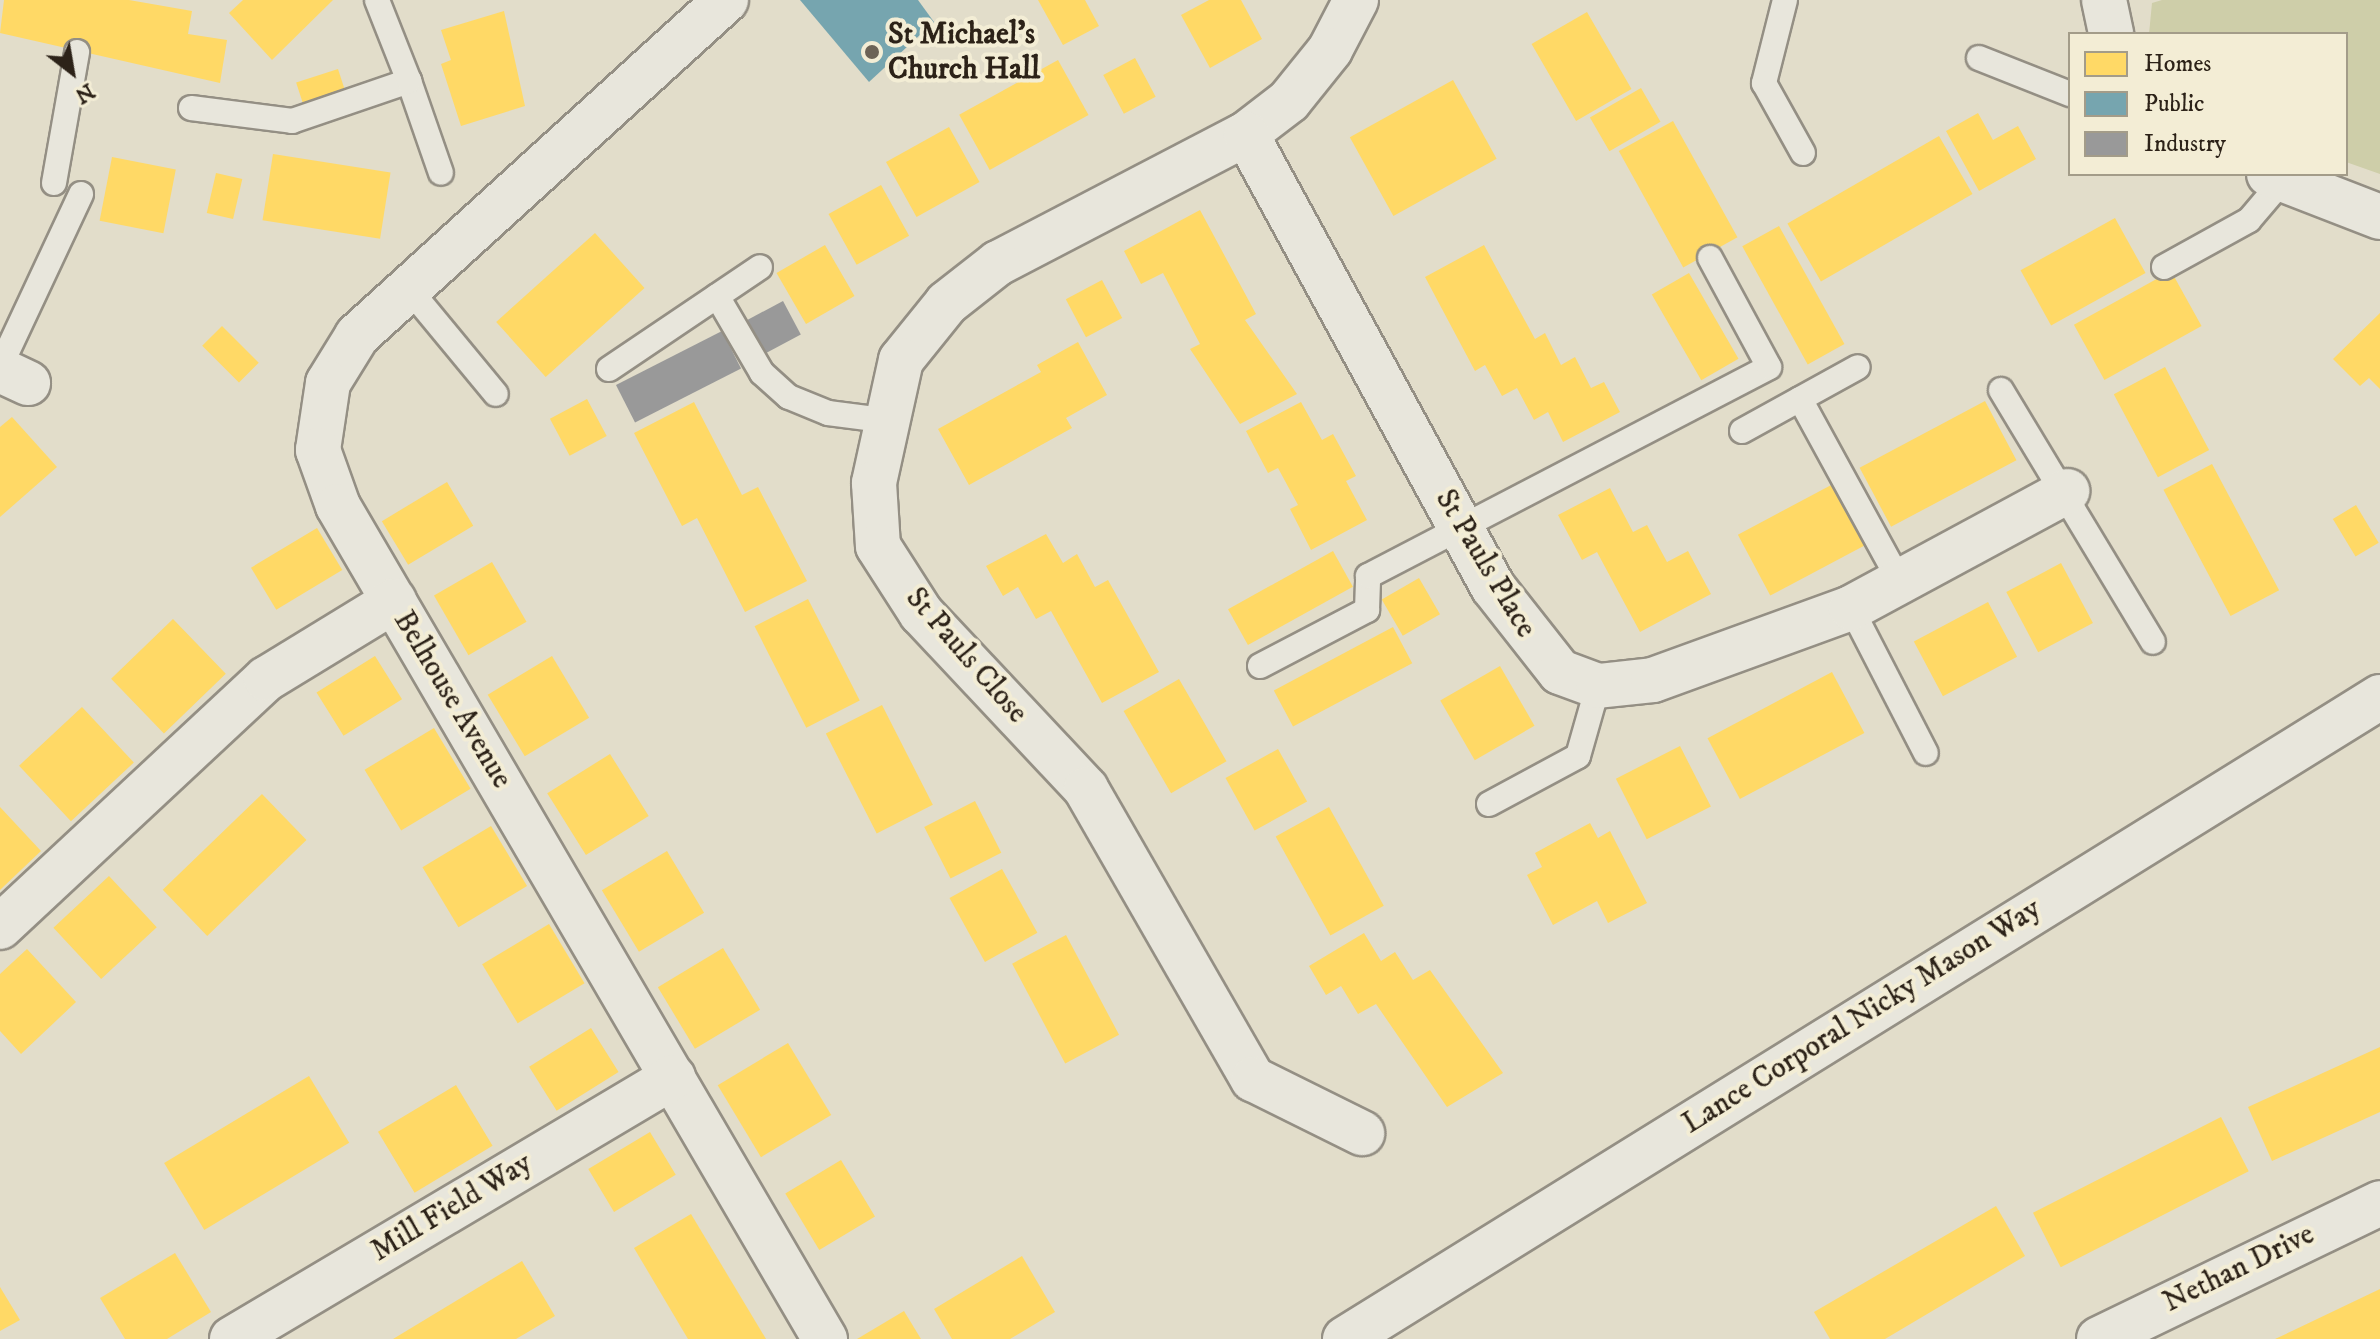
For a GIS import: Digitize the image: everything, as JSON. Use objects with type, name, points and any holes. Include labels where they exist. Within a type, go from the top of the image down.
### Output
[{"type":"street","points":[[394,601],[338,506],[318,450],[328,383],[357,336],[726,0]]},
{"type":"street","name":"St Pauls Close","points":[[1356,0],[1330,50],[1289,101],[1246,134],[998,263],[947,303],[901,360],[883,420],[874,483],[878,546],[921,613],[1086,789],[1253,1079],[1362,1133]]},
{"type":"street","points":[[2104,0],[2111,32]]},
{"type":"street","name":"St Pauls Place","points":[[1246,134],[1460,526],[1531,643],[1560,672],[1598,686],[1653,680],[1851,608],[2067,491]]},
{"type":"street","points":[[2276,177],[2380,217]]},
{"type":"street","name":"Belhouse Avenue","points":[[0,927],[266,679],[394,601],[825,1339]]},
{"type":"street","name":"Lance Corporal Nicky Mason Way","points":[[1345,1339],[2380,697]]},
{"type":"street","name":"Mill Field Way","points":[[232,1339],[673,1077]]},
{"type":"street","name":"Nethan Drive","points":[[2099,1339],[2380,1203]]},
{"type":"lane","points":[[377,0],[441,173]]},
{"type":"lane","points":[[1785,0],[1764,83],[1803,153]]},
{"type":"lane","points":[[54,183],[77,52]]},
{"type":"lane","points":[[1979,58],[2068,93]]},
{"type":"lane","points":[[191,108],[292,121],[409,81]]},
{"type":"lane","points":[[2164,267],[2249,220],[2276,177]]},
{"type":"lane","points":[[9,373],[81,194]]},
{"type":"lane","points":[[1260,666],[1367,610],[1368,576],[1769,367],[1710,258]]},
{"type":"lane","points":[[609,369],[760,267]]},
{"type":"lane","points":[[409,289],[496,394]]},
{"type":"lane","points":[[717,296],[762,373],[789,397],[828,413],[883,420]]},
{"type":"lane","points":[[1742,431],[1858,367]]},
{"type":"lane","points":[[2001,390],[2067,491],[2153,642]]},
{"type":"lane","points":[[1800,399],[1900,582]]},
{"type":"lane","points":[[1851,608],[1926,753]]},
{"type":"lane","points":[[1489,804],[1578,756],[1598,686]]},
{"type":"green space","points":[[2162,0],[2380,0],[2380,174],[2348,163],[2348,32],[2149,32],[2152,3]]},
{"type":"building: Homes","points":[[4,0],[129,0],[192,11],[188,34],[227,40],[220,83],[0,33]]},
{"type":"building: Homes","points":[[243,0],[333,0],[272,60],[229,13]]},
{"type":"building: Homes","points":[[1038,0],[1085,0],[1099,26],[1063,45]]},
{"type":"building: Homes","points":[[1209,0],[1241,0],[1262,39],[1210,68],[1181,15]]},
{"type":"building: Homes","points":[[504,11],[525,106],[461,126],[441,64],[451,60],[441,30]]},
{"type":"building: Homes","points":[[1587,12],[1632,89],[1576,121],[1532,44]]},
{"type":"building: Homes","points":[[1135,58],[1156,97],[1124,114],[1103,75]]},
{"type":"building: Homes","points":[[1058,60],[1089,115],[990,170],[959,115]]},
{"type":"building: Homes","points":[[338,69],[345,91],[303,104],[296,83]]},
{"type":"building: Homes","points":[[1453,80],[1497,159],[1393,216],[1350,137]]},
{"type":"building: Homes","points":[[1641,88],[1660,122],[1609,151],[1590,118]]},
{"type":"building: Homes","points":[[1978,113],[1993,140],[2018,126],[2036,159],[1979,191],[1946,131]]},
{"type":"building: Homes","points":[[1673,121],[1737,237],[1683,267],[1619,151]]},
{"type":"building: Homes","points":[[949,127],[980,182],[917,217],[886,162]]},
{"type":"building: Homes","points":[[1939,136],[1972,194],[1821,282],[1787,224]]},
{"type":"building: Homes","points":[[273,154],[391,173],[380,239],[263,220]]},
{"type":"building: Homes","points":[[112,157],[176,169],[163,233],[100,221]]},
{"type":"building: Homes","points":[[216,173],[242,179],[233,219],[207,213]]},
{"type":"building: Homes","points":[[881,185],[909,236],[857,265],[829,214]]},
{"type":"building: Homes","points":[[1200,210],[1256,314],[1245,320],[1297,394],[1240,424],[1190,349],[1200,344],[1163,273],[1141,284],[1124,251]]},
{"type":"building: Homes","points":[[2115,218],[2146,273],[2051,325],[2021,270]]},
{"type":"building: Homes","points":[[1779,226],[1844,344],[1808,364],[1742,246]]},
{"type":"building: Homes","points":[[595,233],[645,288],[546,377],[496,322]]},
{"type":"building: Homes","points":[[825,245],[854,296],[806,324],[777,273]]},
{"type":"building: Homes","points":[[1484,245],[1535,339],[1545,333],[1561,365],[1575,357],[1591,388],[1604,382],[1620,412],[1563,442],[1548,412],[1534,420],[1517,388],[1502,396],[1485,365],[1475,371],[1425,277]]},
{"type":"building: Homes","points":[[2171,271],[2202,326],[2104,380],[2074,325]]},
{"type":"building: Homes","points":[[1689,273],[1738,359],[1701,380],[1652,294]]},
{"type":"building: Homes","points":[[1102,280],[1122,318],[1086,337],[1066,299]]},
{"type":"building: Homes","points":[[2380,313],[2380,389],[2369,378],[2360,386],[2333,359]]},
{"type":"building: Homes","points":[[222,326],[259,363],[239,383],[202,346]]},
{"type":"building: Homes","points":[[1078,342],[1107,395],[1066,418],[1072,428],[969,485],[938,429],[1041,372],[1037,365]]},
{"type":"building: Homes","points":[[2165,367],[2209,450],[2158,477],[2114,394]]},
{"type":"building: Homes","points":[[587,399],[607,436],[570,456],[550,419]]},
{"type":"building: Homes","points":[[1985,401],[2016,460],[1891,527],[1860,468]]},
{"type":"building: Homes","points":[[694,402],[742,495],[758,487],[807,581],[745,612],[697,518],[682,526],[634,433]]},
{"type":"building: Homes","points":[[1301,402],[1322,440],[1333,434],[1356,476],[1346,481],[1367,520],[1311,550],[1290,509],[1298,505],[1278,468],[1268,473],[1246,431]]},
{"type":"building: Homes","points":[[12,417],[57,467],[0,517],[0,427]]},
{"type":"building: Homes","points":[[2212,464],[2279,590],[2231,616],[2163,490]]},
{"type":"building: Homes","points":[[447,482],[473,526],[408,565],[382,521]]},
{"type":"building: Homes","points":[[1835,483],[1867,544],[1770,596],[1738,535]]},
{"type":"building: Homes","points":[[1610,488],[1633,532],[1647,525],[1667,562],[1688,551],[1711,594],[1640,632],[1597,552],[1582,560],[1558,515]]},
{"type":"building: Homes","points":[[2356,505],[2379,543],[2356,557],[2333,519]]},
{"type":"building: Homes","points":[[317,528],[342,570],[276,610],[251,568]]},
{"type":"building: Homes","points":[[1046,534],[1063,563],[1077,554],[1095,587],[1108,580],[1159,672],[1102,703],[1051,611],[1036,619],[1018,587],[1003,596],[986,566]]},
{"type":"building: Homes","points":[[1333,551],[1353,587],[1248,645],[1228,609]]},
{"type":"building: Homes","points":[[492,562],[526,622],[468,655],[434,596]]},
{"type":"building: Homes","points":[[2061,563],[2093,623],[2038,652],[2006,592]]},
{"type":"building: Homes","points":[[1419,578],[1440,614],[1403,636],[1382,600]]},
{"type":"building: Homes","points":[[808,599],[860,701],[806,728],[755,626]]},
{"type":"building: Homes","points":[[1988,602],[2017,657],[1943,696],[1914,641]]},
{"type":"building: Homes","points":[[173,619],[226,674],[164,733],[111,679]]},
{"type":"building: Homes","points":[[1393,627],[1412,663],[1293,727],[1274,690]]},
{"type":"building: Homes","points":[[375,656],[402,699],[344,736],[316,693]]},
{"type":"building: Homes","points":[[552,656],[589,718],[525,756],[488,695]]},
{"type":"building: Homes","points":[[1500,666],[1534,726],[1475,760],[1440,700]]},
{"type":"building: Homes","points":[[1832,672],[1864,733],[1740,799],[1708,738]]},
{"type":"building: Homes","points":[[1179,679],[1226,761],[1171,793],[1124,711]]},
{"type":"building: Homes","points":[[882,705],[933,805],[877,833],[826,734]]},
{"type":"building: Homes","points":[[82,707],[134,763],[71,821],[19,766]]},
{"type":"building: Homes","points":[[434,728],[471,789],[401,831],[365,770]]},
{"type":"building: Homes","points":[[1680,746],[1711,807],[1647,839],[1616,779]]},
{"type":"building: Homes","points":[[1278,749],[1307,801],[1255,831],[1226,778]]},
{"type":"building: Homes","points":[[610,754],[649,816],[586,855],[547,793]]},
{"type":"building: Homes","points":[[262,794],[306,840],[207,936],[163,890]]},
{"type":"building: Homes","points":[[975,801],[1001,853],[951,879],[924,827]]},
{"type":"building: Homes","points":[[0,807],[41,851],[0,890]]},
{"type":"building: Homes","points":[[1329,807],[1384,906],[1330,935],[1276,837]]},
{"type":"building: Homes","points":[[1590,823],[1598,838],[1610,831],[1647,903],[1608,923],[1597,901],[1553,925],[1527,875],[1542,867],[1535,853]]},
{"type":"building: Homes","points":[[491,826],[527,886],[458,927],[422,867]]},
{"type":"building: Homes","points":[[667,851],[704,913],[639,952],[602,890]]},
{"type":"building: Homes","points":[[1002,869],[1037,933],[985,962],[950,898]]},
{"type":"building: Homes","points":[[109,876],[157,927],[101,979],[53,928]]},
{"type":"building: Homes","points":[[549,924],[585,983],[518,1023],[482,964]]},
{"type":"building: Homes","points":[[1364,933],[1381,961],[1395,952],[1413,980],[1430,970],[1503,1073],[1447,1107],[1376,1004],[1358,1014],[1341,986],[1326,995],[1309,966]]},
{"type":"building: Homes","points":[[1066,935],[1119,1035],[1065,1063],[1012,964]]},
{"type":"building: Homes","points":[[723,948],[760,1010],[695,1049],[658,987]]},
{"type":"building: Homes","points":[[27,949],[76,1002],[21,1054],[0,1031],[0,974]]},
{"type":"building: Homes","points":[[591,1028],[619,1072],[557,1111],[529,1067]]},
{"type":"building: Homes","points":[[788,1043],[831,1115],[761,1157],[718,1085]]},
{"type":"building: Homes","points":[[2380,1047],[2380,1112],[2272,1161],[2248,1107]]},
{"type":"building: Homes","points":[[309,1076],[349,1143],[204,1230],[164,1163]]},
{"type":"building: Homes","points":[[456,1085],[493,1146],[415,1193],[378,1132]]},
{"type":"building: Homes","points":[[2221,1117],[2249,1171],[2061,1267],[2033,1213]]},
{"type":"building: Homes","points":[[650,1132],[676,1175],[614,1212],[588,1169]]},
{"type":"building: Homes","points":[[841,1160],[875,1217],[819,1250],[785,1193]]},
{"type":"building: Homes","points":[[1996,1206],[2025,1256],[1885,1339],[1830,1339],[1814,1312]]},
{"type":"building: Homes","points":[[691,1214],[766,1339],[688,1339],[634,1248]]},
{"type":"building: Homes","points":[[175,1253],[211,1312],[167,1339],[125,1339],[100,1298]]},
{"type":"building: Homes","points":[[1022,1256],[1055,1312],[1010,1339],[952,1339],[934,1309]]},
{"type":"building: Homes","points":[[522,1261],[555,1316],[516,1339],[393,1339]]},
{"type":"building: Homes","points":[[0,1287],[20,1320],[0,1331]]},
{"type":"building: Homes","points":[[2380,1289],[2380,1339],[2275,1339],[2292,1331]]},
{"type":"building: Homes","points":[[904,1311],[921,1339],[857,1339]]},
{"type":"building: Public","name":"St Michael's Church Hall","points":[[800,0],[918,0],[934,22],[869,82]]},
{"type":"building: Industry","points":[[783,301],[801,335],[764,354],[746,321]]},
{"type":"building: Industry","points":[[722,331],[741,368],[635,422],[616,385]]},
{"type":"place","name":"St Michael's Church Hall","points":[[872,52]]}]
